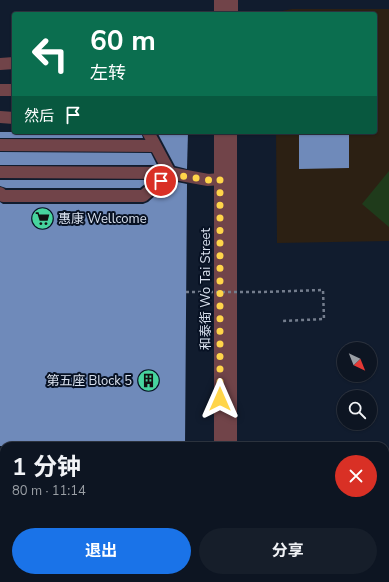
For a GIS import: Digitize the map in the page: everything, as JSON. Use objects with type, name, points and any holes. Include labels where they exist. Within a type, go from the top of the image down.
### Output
[{"type":"street","points":[[220,0],[220,12]]},
{"type":"street","points":[[232,0],[232,12]]},
{"type":"street","points":[[0,64],[12,63]]},
{"type":"street","points":[[0,90],[12,90]]},
{"type":"street","points":[[0,117],[12,118]]},
{"type":"street","points":[[149,134],[170,174]]},
{"type":"street","name":"和泰街 Wo Tai Street","points":[[220,134],[220,442]]},
{"type":"street","name":"和泰街 Wo Tai Street","points":[[231,442],[232,134]]},
{"type":"street","points":[[0,145],[154,146]]},
{"type":"street","points":[[0,172],[170,174],[208,180],[220,179]]},
{"type":"street","points":[[0,193],[3,196],[143,196],[170,174]]},
{"type":"path","points":[[186,292],[323,290],[324,319],[282,321]]},
{"type":"shaded area","points":[[292,9],[389,9],[389,241],[277,243],[276,134],[377,134],[377,12],[277,12]]},
{"type":"green space","points":[[389,171],[389,227],[362,204]]},
{"type":"building","points":[[0,132],[12,132],[12,134],[142,134],[143,138],[0,138]]},
{"type":"building","points":[[158,134],[188,134],[187,169],[175,166]]},
{"type":"building","points":[[299,134],[349,134],[349,168],[299,169]]},
{"type":"building","points":[[0,152],[151,153],[157,165],[0,165]]},
{"type":"building","points":[[0,180],[150,180],[140,188],[6,188],[0,186]]},
{"type":"building","points":[[172,181],[187,184],[185,442],[0,442],[0,202],[3,204],[143,204],[148,202]]},
{"type":"place","name":"惠康 Wellcome","points":[[43,219]]},
{"type":"place","name":"第五座 Block 5","points":[[148,381]]},
{"type":"route","points":[[161,181],[170,174],[208,180],[220,179],[220,399]]}]
